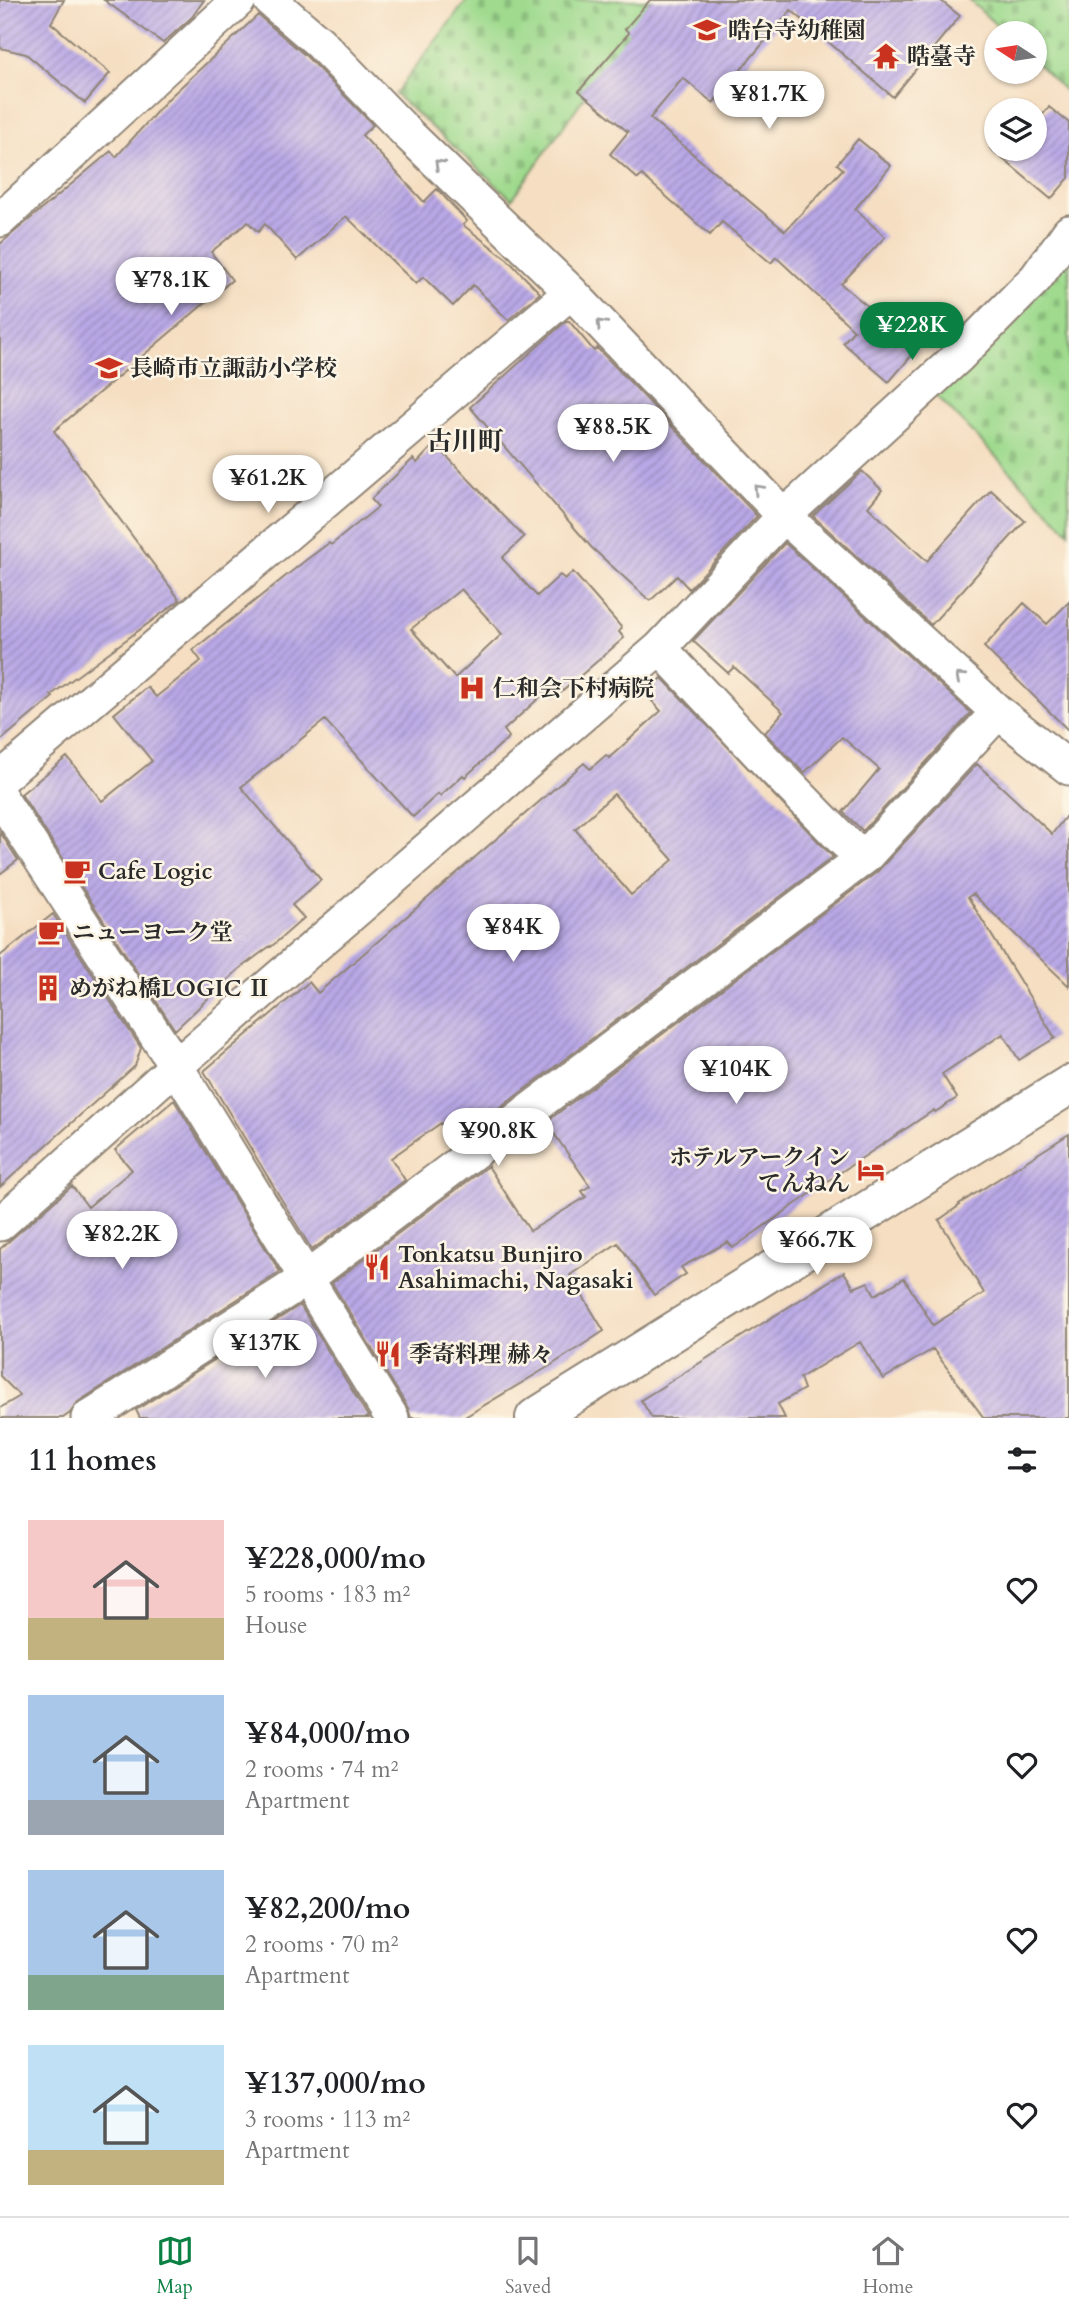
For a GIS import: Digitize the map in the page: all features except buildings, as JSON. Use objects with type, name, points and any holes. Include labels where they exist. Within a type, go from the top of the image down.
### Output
[{"type":"street","points":[[0,220],[239,0]]},
{"type":"street","points":[[270,0],[318,42],[409,135],[571,292],[784,516],[998,712],[1069,768]]},
{"type":"street","points":[[0,1224],[176,1066],[660,648],[784,516],[959,356],[1036,278],[1069,232]]},
{"type":"street","points":[[0,779],[571,292]]},
{"type":"street","points":[[660,648],[759,754],[845,842],[865,858]]},
{"type":"street","points":[[88,1418],[307,1278],[865,858],[998,712]]},
{"type":"street","points":[[0,797],[176,1066],[392,1418]]},
{"type":"street","points":[[535,1418],[1069,1085]]},
{"type":"green space","points":[[467,0],[653,0],[512,199],[395,94]]},
{"type":"green space","points":[[969,0],[1069,0],[1069,95],[1047,74],[1047,21],[992,21]]},
{"type":"green space","points":[[1069,249],[1069,532],[936,395]]},
{"type":"place","name":"晧台寺幼稚園","points":[[707,30]]},
{"type":"place","name":"晧臺寺","points":[[886,56]]},
{"type":"place","name":"長崎市立諏訪小学校","points":[[109,368]]},
{"type":"place","name":"仁和会下村病院","points":[[472,688]]},
{"type":"place","name":"Cafe Logic","points":[[77,871]]},
{"type":"place","name":"ニューヨーク堂","points":[[51,932]]},
{"type":"place","name":"めがね橋LOGIC Ⅱ","points":[[48,988]]},
{"type":"place","name":"ホテルアークイン てんねん","points":[[871,1170]]},
{"type":"place","name":"Tonkatsu Bunjiro Asahimachi, Nagasaki","points":[[377,1267]]},
{"type":"place","name":"季寄料理 赫々","points":[[388,1354]]},
{"type":"district","name":"古川町","points":[[465,441]]}]
